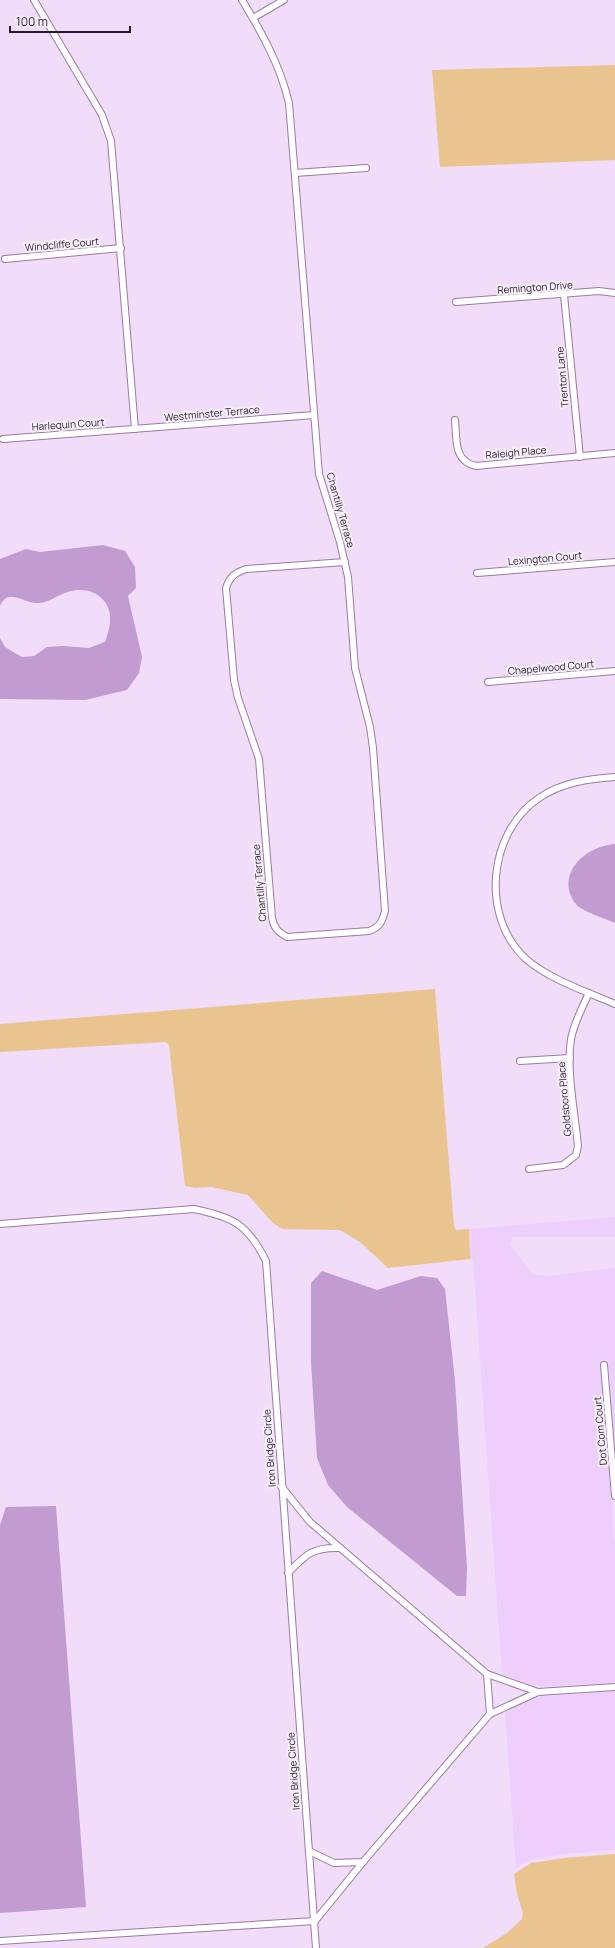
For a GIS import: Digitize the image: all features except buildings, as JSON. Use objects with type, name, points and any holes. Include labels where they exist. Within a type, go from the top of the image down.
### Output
[{"type":"street","points":[[34,0],[102,114],[111,141],[114,162],[135,429]]},
{"type":"street","points":[[242,0],[276,60],[283,78],[289,103],[314,415]]},
{"type":"street","points":[[253,18],[284,0]]},
{"type":"street","points":[[295,173],[366,168]]},
{"type":"street","name":"Windcliffe Court","points":[[5,259],[121,248]]},
{"type":"street","name":"Remington Drive","points":[[456,302],[564,295],[598,291],[615,293]]},
{"type":"street","name":"Trenton Lane","points":[[564,295],[580,457]]},
{"type":"street","name":"Westminster Terrace","points":[[135,429],[314,415]]},
{"type":"street","name":"Chantilly Terrace","points":[[314,415],[319,474],[345,562],[348,577],[355,668],[370,727],[373,748],[385,911],[382,922],[376,929],[369,931],[287,937],[278,932],[273,926],[259,759],[238,698],[234,680],[226,588],[229,578],[236,572],[246,569],[345,562]]},
{"type":"street","name":"Raleigh Place","points":[[455,420],[458,453],[462,460],[468,464],[476,466],[615,453]]},
{"type":"street","name":"Harlequin Court","points":[[3,440],[135,429]]},
{"type":"street","name":"Lexington Court","points":[[477,573],[615,562]]},
{"type":"street","name":"Chapelwood Court","points":[[488,682],[615,671]]},
{"type":"street","points":[[615,777],[573,783],[555,789],[538,798],[520,817],[508,834],[501,850],[496,872],[497,900],[502,920],[510,940],[526,958],[544,972],[615,1004]]},
{"type":"street","name":"Goldsboro Place","points":[[529,1169],[564,1165],[576,1155],[578,1146],[570,1058],[575,1025],[589,993]]},
{"type":"street","points":[[520,1061],[570,1058]]},
{"type":"street","name":"Iron Bridge Circle","points":[[0,1224],[194,1210],[219,1214],[239,1223],[256,1242],[266,1261],[281,1486],[316,1948]]},
{"type":"street","name":"Dot Com Court","points":[[604,1365],[615,1496]]},
{"type":"street","points":[[281,1486],[310,1522],[487,1674],[538,1692]]},
{"type":"street","points":[[288,1573],[306,1554],[325,1547],[340,1548]]},
{"type":"street","points":[[487,1674],[490,1714]]},
{"type":"street","points":[[0,1941],[315,1921],[363,1862],[490,1714],[538,1692],[615,1687]]},
{"type":"street","points":[[309,1851],[334,1863],[363,1862]]},
{"type":"shaded area","points":[[615,65],[615,160],[440,167],[432,70]]},
{"type":"shaded area","points":[[103,545],[125,551],[135,567],[136,588],[128,596],[142,657],[139,673],[127,690],[85,700],[0,699],[0,638],[5,647],[22,657],[34,656],[47,647],[63,646],[89,648],[105,642],[109,631],[110,615],[108,607],[104,601],[92,592],[84,590],[68,592],[42,603],[12,597],[3,600],[0,606],[0,559],[26,549],[40,552]]},
{"type":"shaded area","points":[[615,844],[615,923],[579,907],[570,893],[569,883],[571,873],[576,864],[584,856],[593,850]]},
{"type":"shaded area","points":[[435,989],[454,1226],[456,1230],[469,1229],[470,1259],[388,1268],[360,1242],[340,1230],[282,1229],[272,1222],[248,1195],[211,1187],[195,1188],[185,1186],[169,1045],[166,1042],[0,1052],[0,1024]]},
{"type":"shaded area","points":[[615,1217],[615,1237],[512,1237],[510,1245],[533,1275],[549,1276],[615,1268],[615,1446],[608,1360],[600,1361],[615,1547],[615,1682],[547,1687],[530,1684],[502,1674],[473,1259],[470,1259],[469,1229]]},
{"type":"shaded area","points":[[322,1271],[377,1290],[421,1276],[437,1278],[445,1289],[455,1381],[467,1568],[466,1596],[457,1596],[347,1507],[328,1485],[317,1458],[311,1362],[311,1283]]},
{"type":"shaded area","points":[[56,1506],[86,1907],[0,1913],[0,1525],[6,1507]]},
{"type":"shaded area","points":[[615,1691],[615,1850],[564,1854],[530,1860],[516,1868],[505,1712],[538,1697]]},
{"type":"shaded area","points":[[615,1854],[615,1948],[483,1948],[507,1933],[522,1919],[523,1913],[517,1894],[514,1874],[531,1863],[564,1858]]}]
